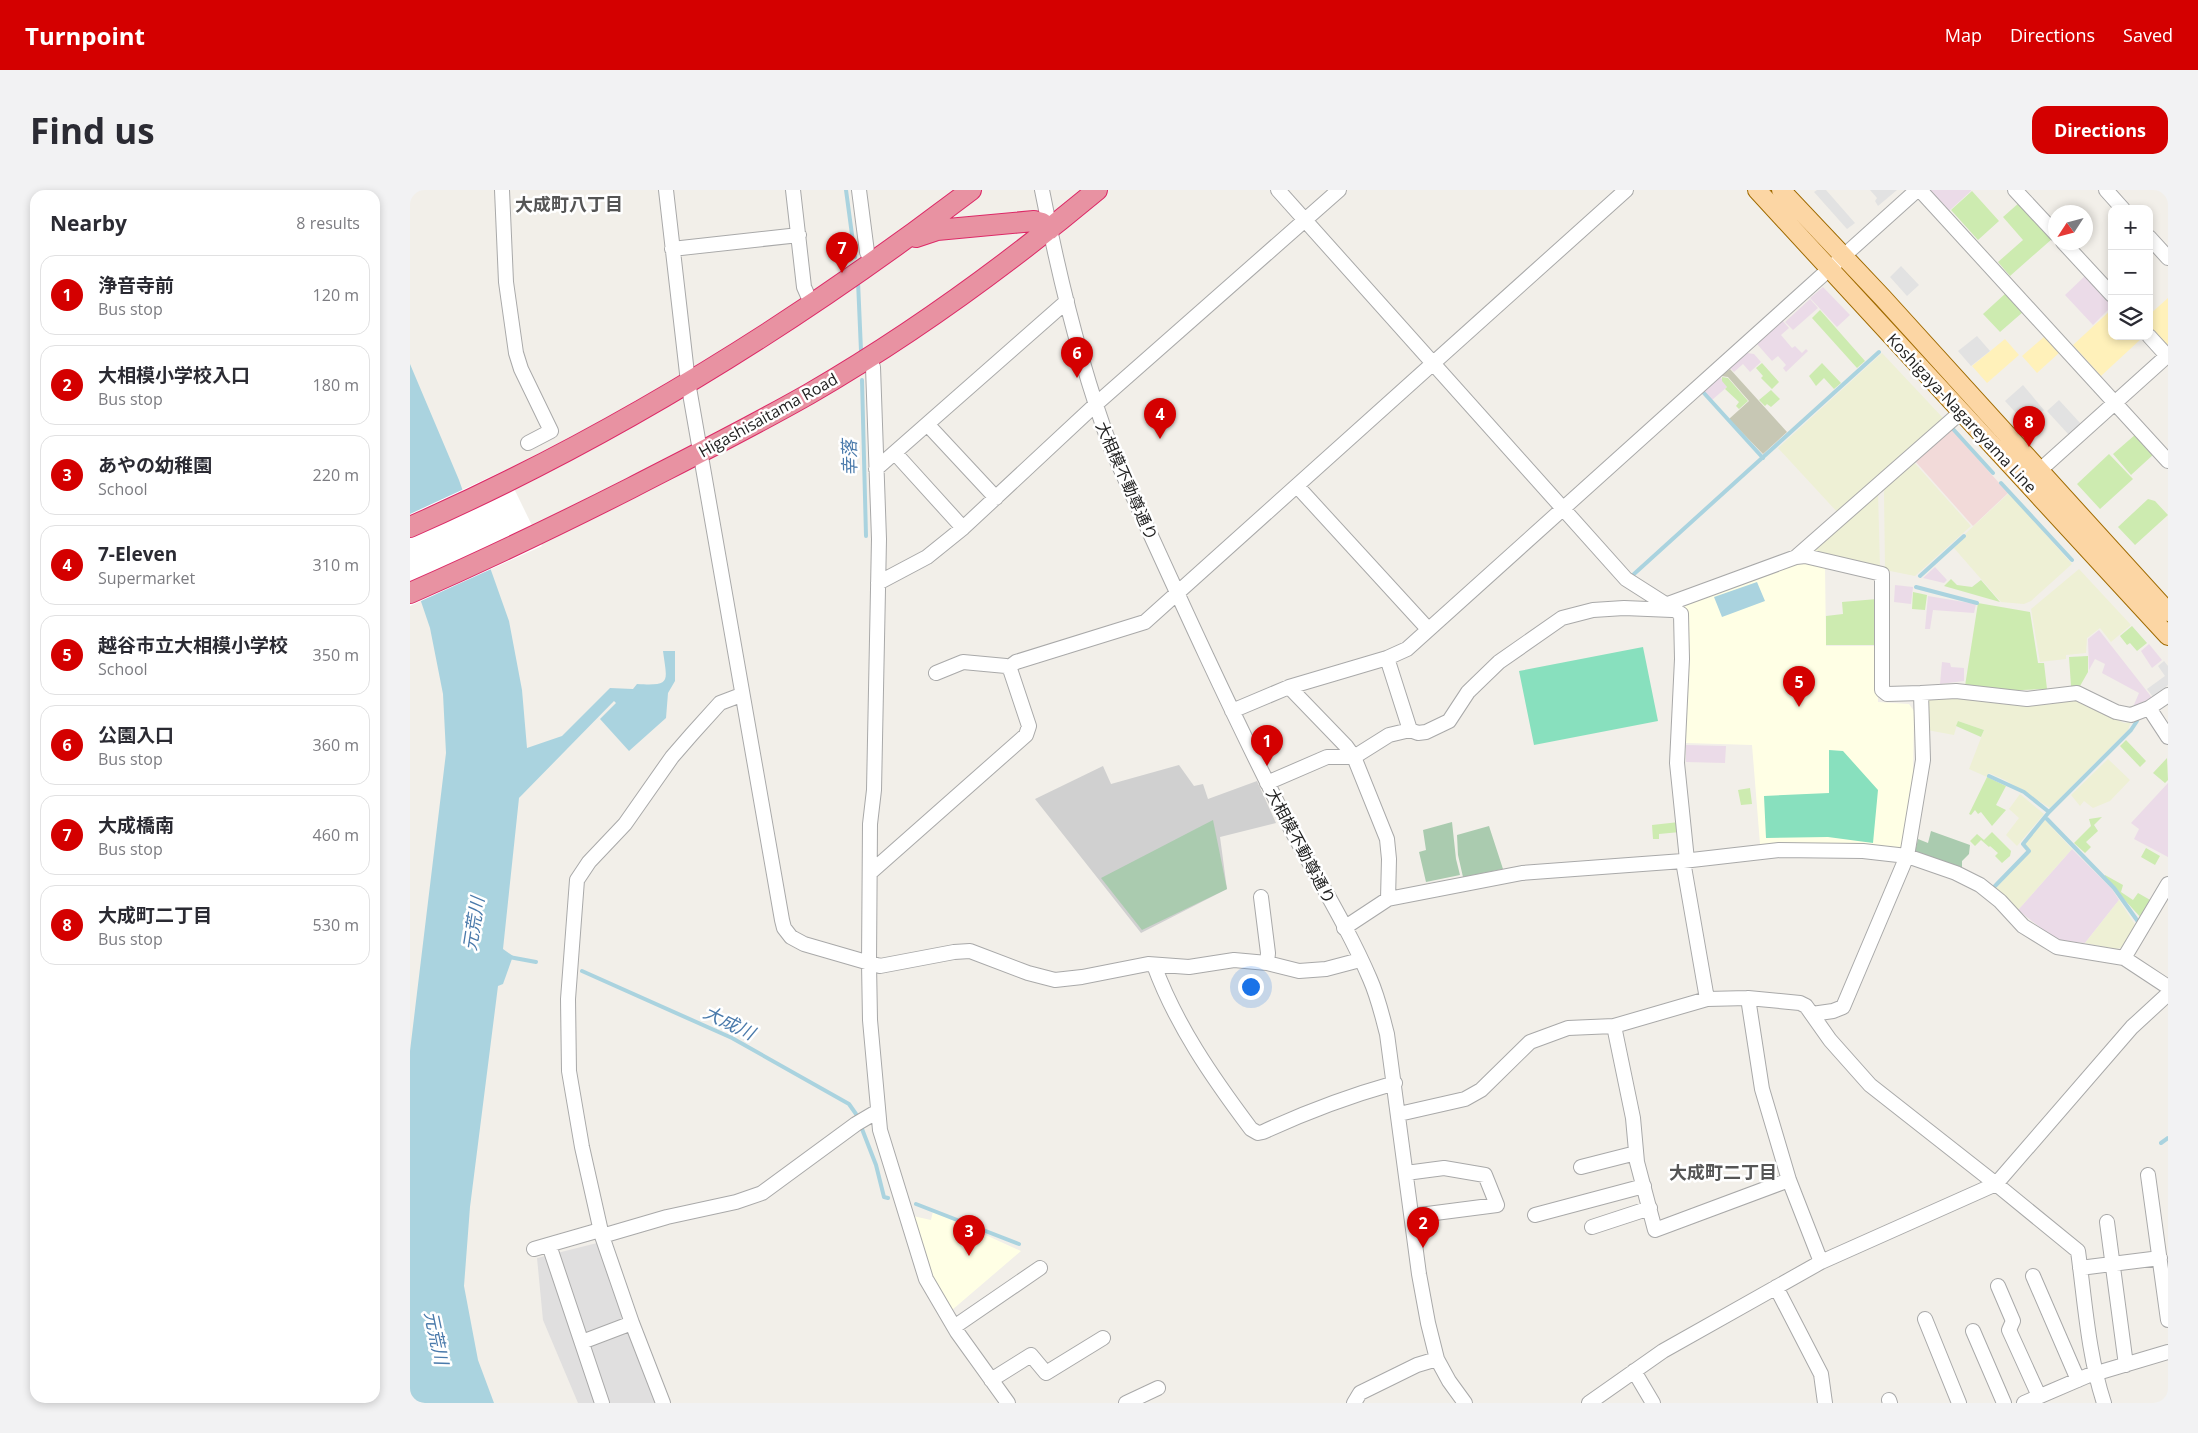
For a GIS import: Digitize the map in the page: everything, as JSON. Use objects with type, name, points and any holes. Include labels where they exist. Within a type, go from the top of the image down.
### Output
[{"type":"highway","points":[[410,527],[510,481],[615,426],[688,382],[872,263],[905,241],[971,190]]},
{"type":"highway","name":"Higashisaitama Road","points":[[410,593],[536,536],[700,453],[809,394],[934,314],[1050,229],[1097,190]]},
{"type":"highway","points":[[905,241],[937,230],[1034,221],[1042,223],[1050,229]]},
{"type":"main road","name":"Koshigaya-Nagareyama Line","points":[[1757,190],[2168,636]]},
{"type":"main road","name":"Koshigaya-Nagareyama Line","points":[[1781,190],[2168,612]]},
{"type":"street","points":[[502,190],[506,282],[516,353],[521,369],[551,431],[528,444]]},
{"type":"street","points":[[666,190],[688,382],[723,574],[741,695],[784,928],[791,937],[804,944],[880,966],[954,952],[970,951],[1028,973],[1062,980],[1154,964],[1189,966],[1234,960],[1267,963],[1299,971],[1326,969],[1360,960]]},
{"type":"street","points":[[793,190],[804,287],[811,303]]},
{"type":"street","points":[[859,190],[867,252],[872,263]]},
{"type":"street","name":"大相模不動尊通り","points":[[1042,190],[1067,301],[1095,406],[1111,448],[1267,783],[1370,979],[1383,1019],[1395,1083],[1419,1274],[1437,1359],[1449,1381],[1465,1403]]},
{"type":"street","points":[[1278,190],[1626,579],[1681,614],[1682,633],[1677,763],[1685,860],[1707,999]]},
{"type":"street","points":[[878,583],[927,557],[963,528],[1095,406],[1339,190]]},
{"type":"street","points":[[936,673],[963,662],[1008,668],[1016,662],[1145,622],[1177,591],[1297,486],[1626,190]]},
{"type":"street","points":[[1232,711],[1289,687],[1402,652],[1918,190],[2168,461]]},
{"type":"street","points":[[2015,190],[2048,225]]},
{"type":"street","points":[[2106,190],[2119,205]]},
{"type":"street","points":[[672,248],[799,235]]},
{"type":"street","points":[[2153,241],[2168,258]]},
{"type":"street","points":[[2070,250],[2108,291]]},
{"type":"street","points":[[876,469],[1067,301]]},
{"type":"street","points":[[2039,471],[2168,355],[2153,340]]},
{"type":"street","points":[[867,358],[872,367],[879,539],[874,790],[870,824],[871,872],[868,963],[870,1020],[880,1130],[926,1279],[954,1327],[1008,1403]]},
{"type":"street","points":[[1796,557],[1960,412]]},
{"type":"street","points":[[928,424],[996,498]]},
{"type":"street","points":[[895,452],[963,528]]},
{"type":"street","points":[[1297,486],[1428,629]]},
{"type":"street","points":[[1267,783],[1327,757],[1354,757],[1389,735],[1410,730],[1418,733],[1426,732],[1449,720],[1468,692],[1499,662],[1562,618],[1593,610],[1671,608],[1796,557],[1805,556],[1882,574],[1882,690],[1887,694],[1956,691],[2028,700],[2077,693],[2116,712],[2131,715],[2149,708],[2168,695]]},
{"type":"street","points":[[1387,658],[1410,730]]},
{"type":"street","points":[[871,872],[1026,734],[1029,726],[1008,668]]},
{"type":"street","points":[[1289,687],[1346,746],[1354,757],[1387,839],[1389,859],[1388,898]]},
{"type":"street","points":[[1812,1014],[1833,1011],[1843,1007],[1907,856],[1923,760],[1921,693]]},
{"type":"street","points":[[664,1403],[632,1324],[601,1233],[582,1147],[569,1071],[568,999],[578,880],[589,862],[625,824],[672,757],[720,703],[741,695]]},
{"type":"street","points":[[2149,708],[2168,737]]},
{"type":"street","points":[[1344,928],[1388,898],[1522,873],[1685,860],[1779,850],[1863,851],[1907,856],[1956,873],[1980,885],[2000,901],[2023,926],[2057,947],[2124,958],[2168,987]]},
{"type":"street","points":[[2124,958],[2168,884]]},
{"type":"street","points":[[1261,897],[1268,953],[1267,963]]},
{"type":"street","points":[[1154,964],[1166,998],[1192,1044],[1215,1081],[1251,1129],[1263,1132],[1340,1099],[1395,1083]]},
{"type":"street","points":[[1589,1403],[1663,1351],[1821,1262],[1996,1184],[2132,1027],[2168,994]]},
{"type":"street","points":[[1748,998],[1762,1090],[1790,1180],[1821,1262]]},
{"type":"street","points":[[1399,1114],[1465,1099],[1481,1090],[1530,1042],[1568,1028],[1614,1026],[1707,999],[1748,998],[1806,1006],[1830,1040],[1870,1085],[2078,1251],[2096,1374],[2104,1403]]},
{"type":"street","points":[[1614,1026],[1633,1118],[1636,1153],[1655,1230],[1790,1180]]},
{"type":"street","points":[[534,1249],[736,1202],[762,1193],[856,1124],[878,1111]]},
{"type":"street","points":[[1581,1167],[1636,1153]]},
{"type":"street","points":[[1406,1173],[1444,1168],[1485,1175],[1497,1206],[1412,1216]]},
{"type":"street","points":[[2148,1175],[2162,1231],[2160,1258],[2168,1320]]},
{"type":"street","points":[[1535,1215],[1644,1186]]},
{"type":"street","points":[[1592,1227],[1650,1208]]},
{"type":"street","points":[[2107,1222],[2126,1365]]},
{"type":"street","points":[[549,1245],[602,1403]]},
{"type":"street","points":[[2080,1268],[2160,1258]]},
{"type":"street","points":[[954,1327],[1040,1268]]},
{"type":"street","points":[[2033,1276],[2078,1380]]},
{"type":"street","points":[[1998,1286],[2013,1321],[2009,1330],[2039,1396]]},
{"type":"street","points":[[1776,1287],[1821,1374],[1825,1403]]},
{"type":"street","points":[[1925,1318],[1959,1403]]},
{"type":"street","points":[[582,1342],[632,1324]]},
{"type":"street","points":[[1973,1331],[2004,1403]]},
{"type":"street","points":[[991,1380],[1031,1355],[1046,1373],[1103,1338]]},
{"type":"street","points":[[2024,1403],[2078,1380],[2168,1352]]},
{"type":"street","points":[[1354,1403],[1360,1393],[1417,1365],[1437,1359]]},
{"type":"street","points":[[1634,1371],[1653,1403]]},
{"type":"street","points":[[1126,1403],[1158,1388]]},
{"type":"shaded area","points":[[1826,190],[1855,223],[1847,229],[1814,192]]},
{"type":"shaded area","points":[[1870,190],[1897,190],[1878,206],[1875,201],[1877,198]]},
{"type":"shaded area","points":[[1930,190],[1971,190],[1971,191],[1949,211]]},
{"type":"shaded area","points":[[1901,266],[1919,285],[1907,296],[1890,277]]},
{"type":"shaded area","points":[[2085,276],[2108,302],[2108,310],[2093,325],[2065,295]]},
{"type":"shaded area","points":[[1823,287],[1850,315],[1837,327],[1810,298]]},
{"type":"shaded area","points":[[1810,299],[1818,308],[1793,330],[1785,322]]},
{"type":"shaded area","points":[[1782,320],[1789,328],[1781,335],[1792,348],[1795,346],[1802,353],[1806,349],[1808,351],[1786,372],[1783,368],[1786,365],[1778,356],[1772,361],[1757,344]]},
{"type":"shaded area","points":[[1977,336],[1990,351],[1971,366],[1958,351]]},
{"type":"shaded area","points":[[1747,353],[1754,354],[1761,362],[1750,372],[1743,364],[1734,372],[1730,368]]},
{"type":"shaded area","points":[[1882,353],[1944,419],[1839,514],[1778,448]]},
{"type":"shaded area","points":[[1730,369],[1787,432],[1763,454],[1729,419],[1749,401],[1728,377],[1721,376]]},
{"type":"shaded area","points":[[1720,376],[1727,387],[1712,400],[1704,391]]},
{"type":"shaded area","points":[[2023,385],[2044,410],[2027,425],[2005,401]]},
{"type":"shaded area","points":[[2059,400],[2081,424],[2069,435],[2047,411]]},
{"type":"shaded area","points":[[1951,429],[2008,493],[1973,526],[1915,461]]},
{"type":"shaded area","points":[[1911,459],[1971,526],[1915,576],[1885,570],[1884,492],[1886,484]]},
{"type":"shaded area","points":[[1878,491],[1880,568],[1812,552]]},
{"type":"shaded area","points":[[2009,493],[2072,564],[2031,601],[2024,604],[2001,602],[1954,548],[1966,536],[1965,534]]},
{"type":"shaded area","points":[[1803,560],[1825,565],[1826,646],[1877,646],[1878,702],[1909,704],[1914,711],[1913,774],[1904,846],[1896,851],[1832,843],[1760,844],[1752,745],[1686,743],[1685,606],[1689,601]]},
{"type":"shaded area","points":[[1935,567],[1947,580],[1944,583],[1923,578]]},
{"type":"shaded area","points":[[2079,569],[2131,625],[2111,642],[2100,628],[2087,638],[2086,653],[2066,655],[2066,659],[2040,662],[2031,609]]},
{"type":"shaded area","points":[[1895,585],[1913,587],[1911,604],[1894,602]]},
{"type":"shaded area","points":[[1928,596],[1976,604],[1974,613],[1933,610],[1930,629],[1925,629]]},
{"type":"shaded area","points":[[2099,630],[2153,699],[2133,707],[2139,693],[2102,673],[2105,664],[2095,659],[2089,670],[2088,639]]},
{"type":"shaded area","points":[[2149,644],[2162,660],[2152,668],[2141,651]]},
{"type":"shaded area","points":[[2164,661],[2168,666],[2168,685],[2153,697],[2147,689],[2165,676],[2158,666]]},
{"type":"shaded area","points":[[1942,662],[1950,663],[1951,667],[1964,668],[1964,681],[1940,684]]},
{"type":"shaded area","points":[[1960,698],[2019,704],[2073,700],[2080,701],[2124,723],[2131,722],[2128,730],[2050,808],[2005,780],[1989,773],[1987,777],[1969,769],[1984,730],[1958,721],[1954,735],[1927,730],[1928,699]]},
{"type":"shaded area","points":[[1686,745],[1726,746],[1725,763],[1686,762]]},
{"type":"shaded area","points":[[2108,759],[2130,780],[2110,801],[2093,808],[2084,801],[2080,806],[2071,795]]},
{"type":"shaded area","points":[[1179,765],[1194,786],[1203,784],[1208,799],[1257,781],[1276,823],[1220,837],[1227,889],[1141,933],[1035,799],[1103,766],[1111,784]]},
{"type":"shaded area","points":[[2168,783],[2168,857],[2134,839],[2139,829],[2131,823]]},
{"type":"shaded area","points":[[2020,794],[2044,814],[2017,846],[2006,835],[2019,818],[2009,809]]},
{"type":"shaded area","points":[[1213,820],[1227,889],[1142,930],[1101,878]]},
{"type":"shaded area","points":[[2045,820],[2072,849],[2018,910],[1994,890],[2030,852],[2024,844]]},
{"type":"shaded area","points":[[1452,822],[1456,859],[1460,875],[1426,882],[1419,852],[1426,850],[1423,830]]},
{"type":"shaded area","points":[[1489,826],[1503,869],[1463,877],[1458,855],[1457,835]]},
{"type":"shaded area","points":[[1931,831],[1970,845],[1969,854],[1962,861],[1962,872],[1915,852],[1918,839],[1928,843]]},
{"type":"shaded area","points":[[2072,849],[2112,889],[2119,900],[2085,943],[2056,940],[2018,910]]},
{"type":"shaded area","points":[[2119,900],[2136,926],[2124,947],[2116,949],[2085,943]]},
{"type":"shaded area","points":[[933,1211],[1021,1251],[952,1310],[937,1287],[924,1260],[913,1216],[931,1220]]},
{"type":"shaded area","points":[[597,1243],[655,1403],[578,1403],[543,1320],[537,1258]]},
{"type":"green space","points":[[1972,191],[1999,221],[1978,240],[1951,210]]},
{"type":"green space","points":[[2020,202],[2048,234],[2048,243],[2010,276],[1998,262],[2023,240],[2003,217]]},
{"type":"green space","points":[[2006,293],[2023,312],[2000,332],[1983,314]]},
{"type":"green space","points":[[1820,310],[1865,361],[1857,368],[1812,318]]},
{"type":"green space","points":[[1762,363],[1779,382],[1772,389],[1761,378],[1763,376],[1756,368]]},
{"type":"green space","points":[[1822,363],[1841,383],[1834,389],[1824,378],[1816,386],[1809,376]]},
{"type":"green space","points":[[1722,377],[1728,378],[1748,401],[1739,409],[1736,406],[1739,402],[1725,389],[1727,387],[1722,381]]},
{"type":"green space","points":[[1771,390],[1780,399],[1771,407],[1767,404],[1765,406],[1759,400]]},
{"type":"green space","points":[[2136,434],[2154,454],[2131,475],[2113,454]]},
{"type":"green space","points":[[2109,454],[2133,479],[2100,509],[2077,484]]},
{"type":"green space","points":[[2148,499],[2155,501],[2168,515],[2135,545],[2118,527]]},
{"type":"green space","points":[[1951,579],[1957,585],[1972,587],[1981,580],[2000,602],[1944,586]]},
{"type":"green space","points":[[1913,592],[1927,595],[1925,610],[1912,609]]},
{"type":"green space","points":[[1877,599],[1877,645],[1826,645],[1826,616],[1843,614],[1842,602]]},
{"type":"green space","points":[[1978,603],[2030,612],[2038,663],[2044,663],[2047,689],[1998,691],[1965,686]]},
{"type":"green space","points":[[2132,626],[2147,643],[2137,651],[2130,643],[2127,645],[2120,636]]},
{"type":"green space","points":[[1643,647],[1658,721],[1534,745],[1519,671]]},
{"type":"green space","points":[[2088,656],[2088,672],[2080,686],[2071,686],[2069,657]]},
{"type":"green space","points":[[1958,721],[1984,730],[1981,737],[1956,726]]},
{"type":"green space","points":[[2126,740],[2146,761],[2140,767],[2120,746]]},
{"type":"green space","points":[[1829,750],[1843,751],[1878,790],[1873,843],[1828,837],[1766,838],[1764,796],[1829,793]]},
{"type":"green space","points":[[2167,758],[2168,780],[2165,783],[2153,773]]},
{"type":"green space","points":[[1987,777],[2006,786],[1996,805],[2006,810],[1992,826],[1981,812],[1978,814],[1975,810],[1971,815],[1969,814]]},
{"type":"green space","points":[[1750,788],[1752,804],[1741,805],[1738,790]]},
{"type":"green space","points":[[2102,817],[2094,825],[2098,831],[2086,842],[2091,847],[2085,853],[2074,843],[2091,826],[2089,819]]},
{"type":"green space","points":[[1679,822],[1680,832],[1659,834],[1659,839],[1653,839],[1652,825]]},
{"type":"green space","points":[[1992,832],[2011,851],[2010,856],[2002,863],[1995,856],[1998,853],[1990,846],[1981,840],[1975,846],[1970,841],[1977,834],[1984,840]]},
{"type":"green space","points":[[2146,848],[2160,856],[2155,865],[2141,857]]},
{"type":"green space","points":[[2105,875],[2123,885],[2121,892],[2133,900],[2138,893],[2152,901],[2142,919],[2104,877]]},
{"type":"sand","points":[[2168,298],[2168,345],[2162,345],[2153,335],[2153,311]]},
{"type":"sand","points":[[2108,313],[2108,340],[2140,340],[2101,376],[2073,345]]},
{"type":"sand","points":[[2045,336],[2060,352],[2037,373],[2022,356]]},
{"type":"sand","points":[[2005,339],[2019,355],[1987,383],[1972,366]]},
{"type":"water","name":"元荒川","points":[[410,364],[459,480],[509,621],[522,690],[527,748],[562,736],[610,688],[633,689],[637,684],[662,683],[666,676],[663,651],[675,651],[675,681],[668,693],[666,718],[629,751],[600,719],[616,703],[614,701],[519,798],[503,949],[513,956],[503,984],[498,986],[470,1207],[464,1286],[478,1360],[494,1403],[410,1403],[410,1051],[446,753],[443,694],[430,628],[410,569]]},
{"type":"water","points":[[1757,582],[1765,601],[1722,617],[1714,597]]},
{"type":"pier","points":[[505,470],[542,546],[410,606],[410,514]]},
{"type":"waterway","name":"幸落","points":[[846,190],[855,257]]},
{"type":"waterway","name":"幸落","points":[[858,281],[861,351]]},
{"type":"waterway","points":[[1634,574],[1879,352]]},
{"type":"waterway","name":"幸落","points":[[862,380],[866,536]]},
{"type":"waterway","points":[[1703,392],[1763,458]]},
{"type":"waterway","points":[[1953,429],[1993,473]]},
{"type":"waterway","points":[[2001,483],[2072,560]]},
{"type":"waterway","points":[[1920,576],[1964,536]]},
{"type":"waterway","points":[[1916,587],[1977,603]]},
{"type":"waterway","points":[[1995,886],[2029,851],[2023,844],[2049,812],[2131,730],[2137,721]]},
{"type":"waterway","points":[[1989,776],[2024,792],[2049,812]]},
{"type":"waterway","points":[[2047,819],[2114,888],[2139,923]]},
{"type":"waterway","points":[[509,957],[536,962]]},
{"type":"waterway","name":"大成川","points":[[582,971],[732,1038],[849,1104],[856,1114]]},
{"type":"waterway","name":"大成川","points":[[862,1129],[876,1165],[884,1197],[888,1198]]},
{"type":"waterway","points":[[2161,1143],[2168,1138]]},
{"type":"waterway","name":"大成川","points":[[916,1204],[1019,1244]]},
{"type":"place","name":"大成橋南","points":[[842,273]]},
{"type":"place","name":"公園入口","points":[[1077,378]]},
{"type":"place","name":"7-Eleven","points":[[1160,439]]},
{"type":"place","name":"大成町二丁目","points":[[2029,447]]},
{"type":"place","name":"越谷市立大相模小学校","points":[[1799,707]]},
{"type":"place","name":"浄音寺前","points":[[1267,766]]},
{"type":"place","name":"大相模小学校入口","points":[[1423,1248]]},
{"type":"place","name":"あやの幼稚園","points":[[969,1256]]},
{"type":"district","name":"大成町八丁目","points":[[569,205]]},
{"type":"district","name":"大成町二丁目","points":[[1723,1173]]}]
